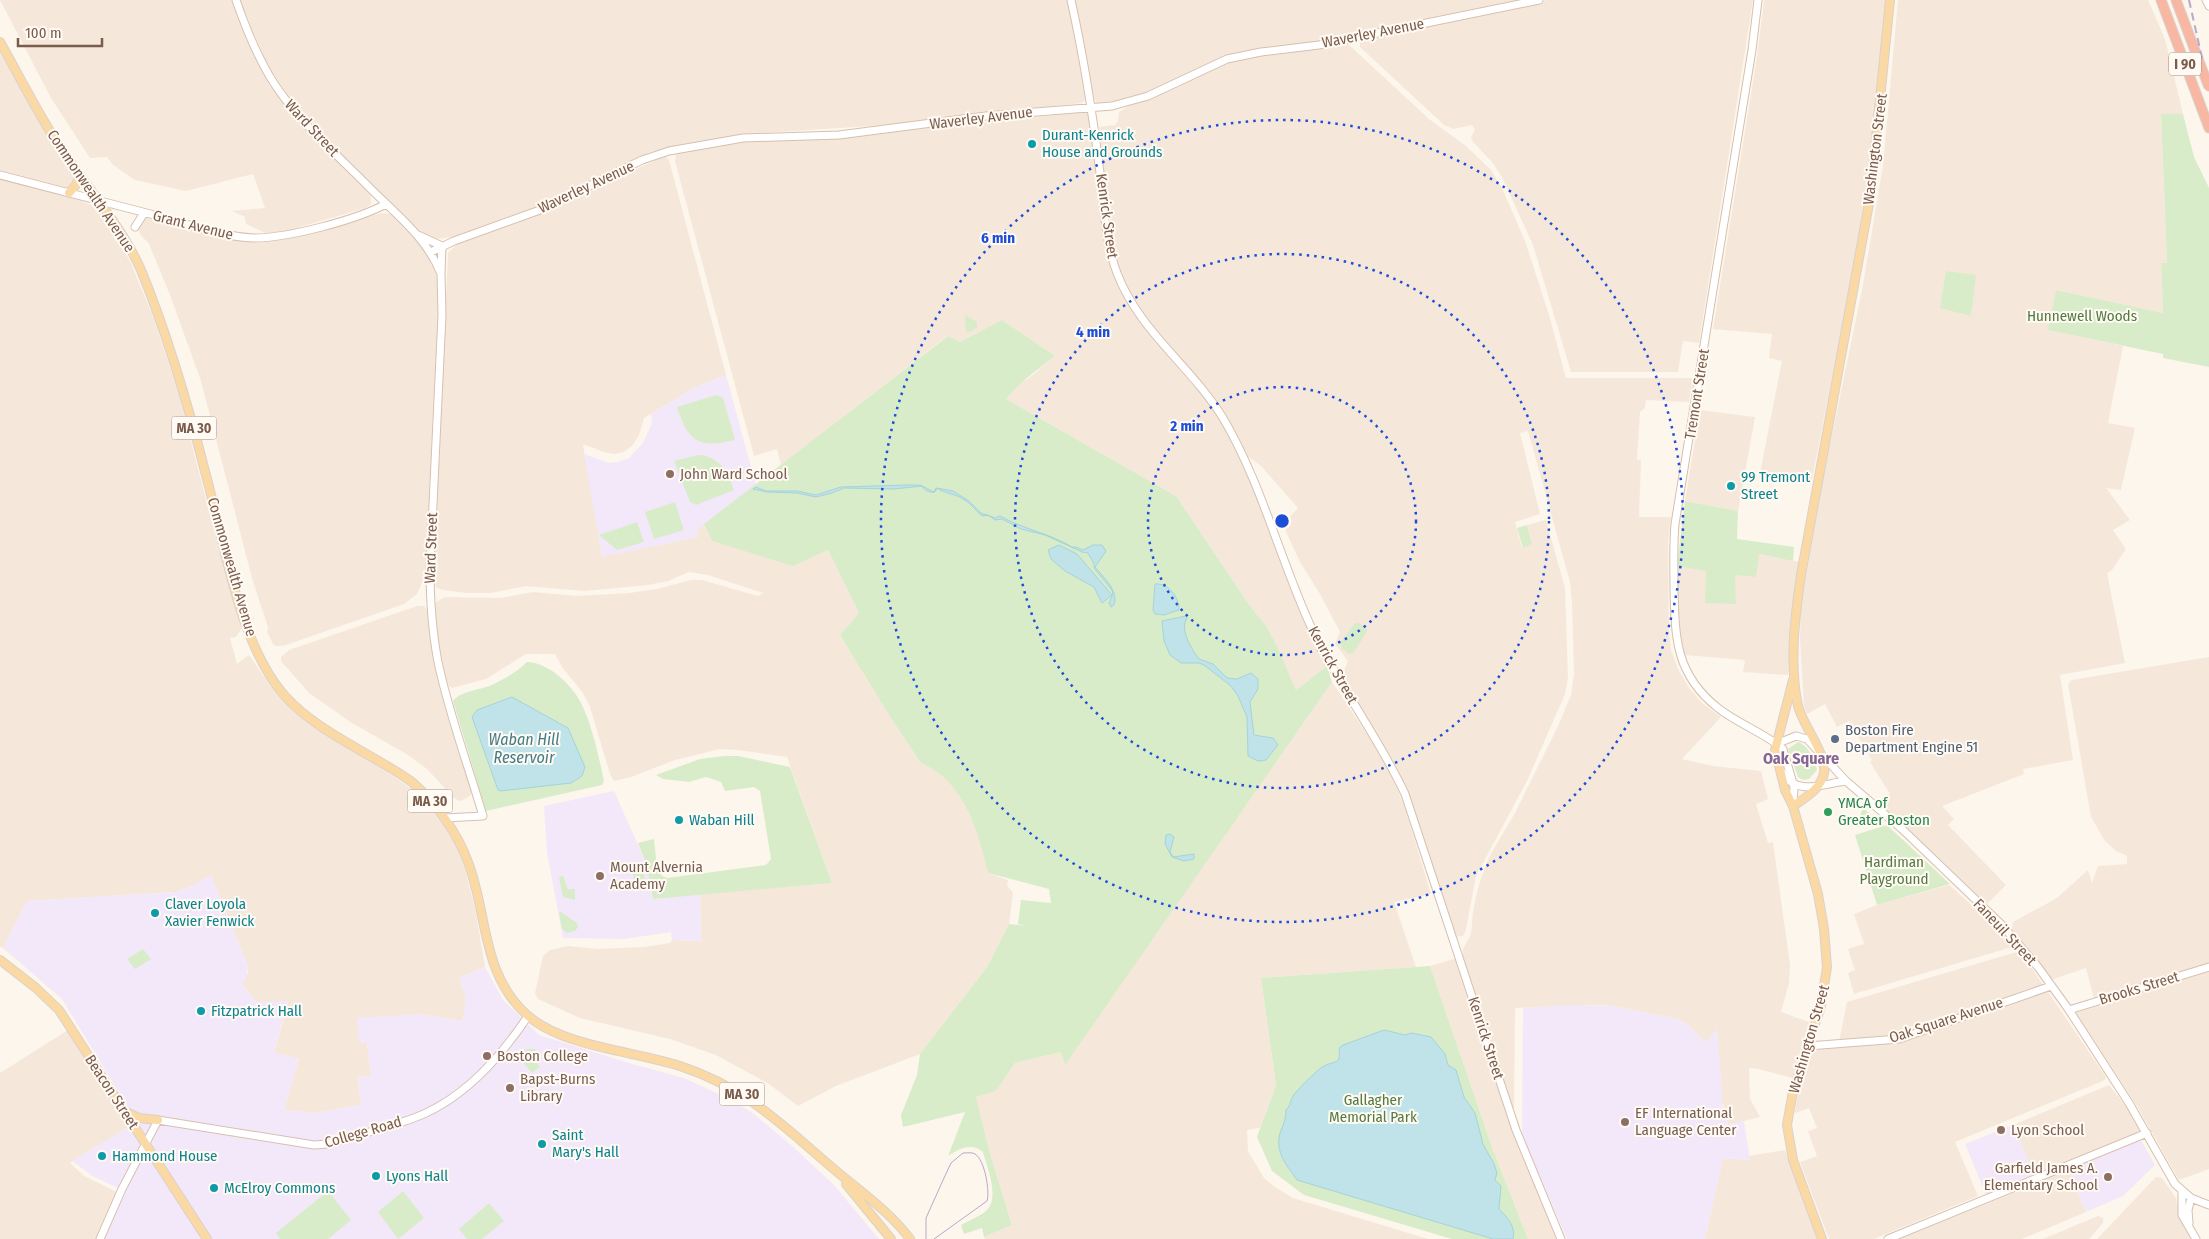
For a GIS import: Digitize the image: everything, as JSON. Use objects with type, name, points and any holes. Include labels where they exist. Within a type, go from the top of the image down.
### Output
[{"type":"highway","name":"I 90","points":[[2161,0],[2209,128]]},
{"type":"highway","name":"I 90","points":[[2176,0],[2209,87]]},
{"type":"main road","name":"Washington Street","points":[[1822,1239],[1793,1160],[1787,1125],[1793,1091],[1826,984],[1826,951],[1819,900],[1793,806],[1787,796],[1775,750],[1795,670],[1796,623],[1800,584],[1874,172],[1890,0]]},
{"type":"main road","name":"Commonwealth Avenue","points":[[0,42],[58,144],[120,231],[134,254],[163,327],[189,410],[244,619],[266,670],[283,694],[305,714],[412,782],[444,818],[468,863],[487,946],[496,971],[512,998],[528,1016],[554,1032],[679,1066],[720,1082],[768,1111],[893,1220],[910,1239]]},
{"type":"main road","points":[[69,193],[80,175]]},
{"type":"main road","name":"Faneuil Street","points":[[1795,670],[1797,701],[1818,751]]},
{"type":"main road","points":[[1784,719],[1794,714],[1804,720]]},
{"type":"main road","points":[[1793,806],[1808,796],[1817,787],[1822,778],[1824,768],[1818,751]]},
{"type":"main road","name":"Beacon Street","points":[[0,960],[36,988],[59,1010],[207,1239]]},
{"type":"main road","points":[[123,1110],[139,1118],[158,1120]]},
{"type":"main road","name":"Commonwealth Avenue","points":[[833,1168],[891,1239]]},
{"type":"street","name":"Ward Street","points":[[236,0],[250,37],[269,76],[279,90],[318,135],[418,235],[441,273]]},
{"type":"street","name":"Kenrick Street","points":[[1071,0],[1092,108],[1108,242],[1117,275],[1127,296],[1144,323],[1210,399],[1233,436],[1261,500],[1313,632],[1334,671],[1387,758],[1405,794],[1516,1130],[1561,1239]]},
{"type":"street","name":"Waverley Avenue","points":[[430,252],[540,210],[642,160],[669,151],[744,138],[838,135],[986,116],[1112,106],[1148,96],[1221,62],[1242,55],[1319,44],[1539,0]]},
{"type":"street","name":"Tremont Street","points":[[1758,0],[1750,61],[1673,543],[1674,628],[1677,647],[1683,665],[1703,695],[1724,713],[1776,744]]},
{"type":"street","points":[[2206,0],[2209,6]]},
{"type":"street","name":"Grant Avenue","points":[[0,175],[238,237],[269,238],[305,231],[370,211],[386,204]]},
{"type":"street","points":[[135,227],[144,213]]},
{"type":"street","name":"Ward Street","points":[[418,235],[442,246],[442,315],[430,594],[438,662],[483,816],[444,818]]},
{"type":"street","points":[[1776,744],[1788,738],[1802,736],[1818,751]]},
{"type":"street","name":"Washington Street","points":[[1776,744],[1784,752],[1794,785],[1793,806]]},
{"type":"street","name":"Faneuil Street","points":[[1818,751],[1846,781],[1902,829],[2002,925],[2069,1010],[2147,1133],[2174,1184],[2191,1198],[2209,1204]]},
{"type":"street","points":[[1779,768],[1784,777],[1800,787],[1817,787],[1846,781]]},
{"type":"street","name":"Brooks Street","points":[[2069,1010],[2209,967]]},
{"type":"street","name":"Oak Square Avenue","points":[[1808,1046],[1899,1039],[2051,986]]},
{"type":"street","name":"College Road","points":[[158,1120],[314,1145],[327,1144],[420,1115],[437,1107],[465,1088],[484,1071],[510,1041],[528,1016]]},
{"type":"street","points":[[100,1239],[122,1189],[158,1120]]},
{"type":"street","points":[[1888,1239],[2147,1133]]},
{"type":"street","points":[[2182,1191],[2182,1215],[2189,1224],[2196,1239]]},
{"type":"street","points":[[2189,1224],[2188,1210],[2191,1198]]},
{"type":"shaded area","points":[[0,0],[232,0],[269,85],[310,134],[368,192],[371,196],[371,204],[366,208],[282,232],[265,233],[246,224],[245,217],[232,211],[265,208],[253,174],[186,191],[135,180],[113,165],[107,157],[90,158],[51,98]]},
{"type":"shaded area","points":[[240,0],[1068,0],[1087,98],[1082,103],[887,125],[747,134],[679,145],[650,152],[550,202],[487,227],[455,237],[434,239],[422,234],[410,223],[347,161],[290,98],[268,66]]},
{"type":"shaded area","points":[[1073,0],[1526,0],[1330,39],[1234,54],[1141,95],[1123,100],[1097,103],[1092,94]]},
{"type":"shaded area","points":[[1547,0],[1753,0],[1699,343],[1683,341],[1678,372],[1571,372],[1533,245],[1502,177],[1492,162],[1471,138],[1475,129],[1472,125],[1453,129],[1444,125],[1360,47],[1360,42]]},
{"type":"shaded area","points":[[1764,0],[1886,0],[1869,171],[1854,266],[1811,484],[1759,478],[1782,361],[1769,358],[1772,334],[1713,329],[1757,57]]},
{"type":"shaded area","points":[[1898,0],[2148,0],[2165,39],[2183,114],[2161,115],[2167,263],[2161,263],[2163,313],[2056,290],[2049,330],[2123,346],[2108,423],[2135,428],[2121,490],[2106,488],[2130,520],[2113,530],[2126,549],[2112,570],[2107,573],[2125,663],[2060,675],[2073,760],[2023,769],[2024,774],[1942,806],[1954,819],[1948,825],[2006,885],[1987,904],[1877,800],[1890,794],[1870,762],[1872,760],[1849,721],[1837,727],[1825,704],[1807,714],[1804,707],[1800,640],[1801,603],[1828,454],[1862,290],[1883,166]]},
{"type":"shaded area","points":[[1348,44],[1429,119],[1466,146],[1491,170],[1502,188],[1525,241],[1549,315],[1566,378],[1693,378],[1689,402],[1646,400],[1645,408],[1640,412],[1637,460],[1641,460],[1639,517],[1671,517],[1668,541],[1669,632],[1671,650],[1678,669],[1689,688],[1703,704],[1721,717],[1682,759],[1713,766],[1761,771],[1768,799],[1756,804],[1768,843],[1773,842],[1790,965],[1789,983],[1781,1012],[1809,1022],[1792,1078],[1749,1068],[1750,1099],[1760,1117],[1728,1125],[1722,1099],[1717,1030],[1706,1043],[1687,1024],[1677,1019],[1600,1005],[1515,1008],[1514,1110],[1512,1108],[1463,958],[1463,949],[1471,934],[1473,911],[1479,884],[1489,857],[1515,813],[1559,724],[1571,695],[1574,674],[1570,582],[1528,431],[1520,433],[1540,514],[1515,522],[1522,548],[1532,544],[1527,525],[1546,520],[1565,588],[1568,678],[1565,694],[1527,781],[1476,876],[1466,929],[1464,935],[1459,937],[1455,934],[1410,796],[1395,764],[1341,678],[1348,661],[1335,644],[1340,632],[1300,562],[1283,524],[1298,508],[1261,466],[1246,455],[1215,402],[1149,324],[1131,298],[1114,258],[1099,127],[1115,125],[1118,121],[1119,112],[1129,106],[1178,86],[1227,62],[1272,52]]},
{"type":"shaded area","points":[[0,53],[75,179],[73,186],[69,189],[0,172]]},
{"type":"shaded area","points":[[1089,113],[1112,267],[1124,296],[1162,348],[1213,409],[1234,444],[1265,517],[1293,594],[1327,666],[1296,690],[1267,627],[1250,606],[1176,496],[1006,399],[1019,383],[1028,379],[1055,356],[1002,320],[960,342],[947,336],[781,465],[777,449],[754,456],[675,161],[676,153],[717,145],[752,141],[829,138]]},
{"type":"shaded area","points":[[665,156],[669,160],[726,375],[696,387],[644,418],[639,435],[632,446],[623,452],[614,454],[604,452],[583,444],[602,556],[698,537],[696,531],[704,524],[712,541],[828,550],[859,613],[840,635],[921,763],[930,766],[950,782],[963,800],[979,835],[988,873],[1008,880],[1007,885],[1013,893],[1009,924],[987,967],[920,1054],[836,1086],[798,1106],[769,1084],[716,1055],[670,1039],[580,1018],[538,999],[535,993],[543,956],[550,950],[568,946],[598,949],[644,947],[670,943],[672,940],[701,941],[700,894],[832,883],[787,757],[720,749],[675,760],[631,777],[614,781],[610,774],[590,707],[583,693],[562,667],[555,654],[526,654],[486,679],[452,688],[448,685],[444,674],[438,637],[435,606],[436,602],[445,597],[500,598],[533,592],[577,596],[629,593],[657,589],[691,580],[702,580],[758,596],[763,593],[708,575],[689,572],[668,581],[648,585],[585,591],[526,586],[491,593],[467,593],[437,588],[434,582],[448,253],[462,241],[531,216]]},
{"type":"shaded area","points":[[0,179],[91,205],[98,210],[130,261],[154,319],[179,395],[218,546],[242,628],[236,637],[230,638],[237,664],[249,655],[270,685],[292,710],[411,788],[445,826],[455,843],[465,869],[475,908],[485,967],[459,978],[466,997],[463,1021],[419,1014],[359,1043],[367,1043],[371,1076],[358,1078],[361,1105],[314,1113],[284,1110],[299,1059],[274,1053],[288,1002],[256,1002],[242,984],[248,973],[247,964],[211,875],[192,886],[176,892],[27,901],[3,948],[0,946]]},
{"type":"shaded area","points":[[381,213],[390,214],[399,220],[418,240],[427,252],[438,281],[438,316],[425,576],[417,594],[404,604],[283,646],[276,646],[267,632],[268,627],[253,582],[201,381],[170,295],[149,244],[140,234],[137,227],[142,218],[147,218],[257,243],[293,238]]},
{"type":"shaded area","name":"John Ward School","points":[[726,375],[756,485],[696,531],[698,537],[602,557],[584,454],[609,463],[629,458],[643,443],[652,423],[651,414],[696,387]]},
{"type":"shaded area","points":[[1700,410],[1755,417],[1738,511],[1685,501]]},
{"type":"shaded area","points":[[1758,554],[1800,562],[1791,623],[1788,675],[1743,672],[1745,660],[1684,655],[1680,635],[1677,566],[1706,570],[1736,604],[1734,575]]},
{"type":"shaded area","points":[[417,606],[424,606],[428,611],[438,678],[471,788],[471,795],[459,801],[427,769],[408,755],[352,723],[309,693],[281,661],[281,657],[289,650]]},
{"type":"shaded area","points":[[2209,657],[2209,963],[2094,998],[2086,968],[2051,980],[2037,959],[2012,930],[2013,922],[2057,898],[2088,870],[2092,883],[2098,866],[2127,864],[2127,856],[2116,851],[2105,841],[2091,817],[2068,684],[2072,680]]},
{"type":"shaded area","points":[[1332,682],[1385,761],[1404,805],[1431,894],[1394,902],[1416,967],[1261,978],[1276,1085],[1260,1128],[1247,1130],[1248,1151],[1264,1178],[1293,1198],[1428,1239],[985,1239],[984,1237],[1012,1225],[990,1154],[976,1097],[996,1091],[1015,1063],[1061,1052],[1065,1064]]},
{"type":"shaded area","name":"Mount Alvernia Academy","points":[[614,791],[646,863],[653,898],[700,894],[701,941],[672,940],[671,932],[624,939],[563,938],[547,853],[544,806]]},
{"type":"shaded area","name":"Boston College","points":[[211,875],[247,964],[247,976],[242,984],[256,1002],[288,1001],[274,1052],[299,1059],[284,1110],[314,1113],[361,1105],[358,1077],[371,1076],[367,1043],[359,1043],[357,1018],[419,1014],[463,1021],[466,997],[459,978],[485,967],[503,1000],[539,1035],[684,1078],[732,1100],[754,1114],[834,1185],[879,1239],[102,1239],[122,1190],[94,1177],[72,1161],[137,1122],[62,999],[3,948],[27,901],[176,892],[192,886]]},
{"type":"shaded area","points":[[1949,885],[2014,943],[2012,947],[1854,994],[1848,973],[1855,970],[1848,949],[1864,944],[1854,914],[1877,905]]},
{"type":"shaded area","points":[[2020,951],[2106,1077],[2105,1080],[1955,1142],[1978,1196],[1874,1239],[1829,1239],[1800,1162],[1817,1156],[1808,1131],[1817,1128],[1809,1108],[1795,1113],[1798,1092],[1813,1049],[1838,1047],[1847,1002]]},
{"type":"shaded area","points":[[1457,958],[1513,1129],[1558,1239],[1528,1239],[1493,1150],[1430,966]]},
{"type":"shaded area","points":[[2209,971],[2209,1169],[2179,1180],[2137,1106],[2076,1013]]},
{"type":"shaded area","name":"EF International Language Center","points":[[1567,1005],[1613,1006],[1677,1019],[1687,1024],[1706,1043],[1717,1029],[1723,1107],[1728,1124],[1744,1121],[1750,1160],[1723,1158],[1705,1239],[1567,1239],[1522,1135],[1523,1008]]},
{"type":"shaded area","points":[[68,1030],[130,1126],[70,1163],[84,1176],[117,1192],[97,1239],[0,1239],[0,1073]]},
{"type":"shaded area","points":[[2109,1085],[2130,1112],[2139,1130],[2137,1133],[2035,1176],[2013,1125]]},
{"type":"shaded area","points":[[2013,1125],[2035,1176],[1986,1195],[1965,1144]]},
{"type":"shaded area","name":"Garfield James A. Elementary School","points":[[2141,1140],[2155,1165],[2123,1196],[2086,1212],[2069,1170]]},
{"type":"shaded area","points":[[1785,1150],[1817,1239],[1705,1239],[1723,1158],[1750,1160],[1749,1156]]},
{"type":"shaded area","points":[[2069,1170],[2086,1212],[2022,1239],[1899,1239]]},
{"type":"shaded area","points":[[2156,1177],[2162,1178],[2176,1198],[2179,1213],[2191,1239],[2097,1239]]},
{"type":"shaded area","points":[[2098,1216],[2103,1218],[2103,1223],[2089,1239],[2043,1239]]},
{"type":"green space","name":"Hunnewell Woods","points":[[2161,114],[2183,114],[2194,157],[2209,188],[2209,367],[2163,358],[2163,354],[2048,330],[2056,290],[2163,313],[2161,263],[2167,263]]},
{"type":"green space","points":[[1946,271],[1976,275],[1971,316],[1940,308]]},
{"type":"green space","points":[[965,315],[977,322],[977,328],[969,332],[966,331]]},
{"type":"green space","points":[[1002,320],[1055,356],[1023,382],[1006,399],[1176,496],[1250,606],[1267,627],[1296,690],[1327,666],[1332,682],[1065,1065],[1061,1052],[1015,1063],[996,1091],[976,1097],[990,1154],[1012,1225],[984,1237],[982,1228],[964,1234],[961,1225],[979,1216],[990,1206],[992,1192],[990,1175],[983,1152],[970,1147],[956,1151],[948,1156],[965,1112],[903,1127],[901,1115],[917,1075],[920,1054],[987,967],[1009,924],[1028,926],[1018,924],[1021,900],[1051,903],[1049,889],[988,873],[980,841],[959,795],[949,782],[936,771],[921,763],[840,635],[859,613],[828,550],[793,566],[712,541],[704,524],[948,336],[960,342]]},
{"type":"green space","points":[[716,395],[723,398],[735,440],[723,443],[704,443],[691,435],[681,419],[677,407]]},
{"type":"green space","points":[[698,455],[712,458],[722,466],[734,490],[696,505],[690,502],[674,461]]},
{"type":"green space","points":[[1685,501],[1738,511],[1737,539],[1794,547],[1793,561],[1759,554],[1756,577],[1735,575],[1736,604],[1705,603],[1706,571],[1677,566]]},
{"type":"green space","points":[[675,502],[684,530],[654,539],[645,512]]},
{"type":"green space","points":[[637,522],[644,542],[617,550],[599,535]]},
{"type":"green space","points":[[1527,525],[1532,544],[1523,548],[1517,528]]},
{"type":"green space","points":[[1355,623],[1359,623],[1367,628],[1367,632],[1353,653],[1349,654],[1342,649],[1340,643]]},
{"type":"green space","points":[[527,662],[535,663],[551,670],[577,696],[592,731],[604,781],[602,785],[486,811],[453,701],[457,697],[498,682]]},
{"type":"green space","name":"Oak Square","points":[[1798,742],[1808,750],[1816,766],[1817,770],[1809,779],[1803,780],[1798,777],[1788,749]]},
{"type":"green space","points":[[738,756],[790,767],[832,883],[653,899],[646,863],[638,843],[654,839],[657,867],[662,876],[667,878],[766,865],[771,859],[760,791],[754,787],[725,791],[721,782],[706,777],[689,782],[663,779],[656,775],[700,759]]},
{"type":"green space","points":[[1863,808],[1880,822],[1856,827]]},
{"type":"green space","name":"Hardiman Playground","points":[[1887,825],[1950,884],[1877,905],[1855,835]]},
{"type":"green space","points":[[642,863],[646,886],[635,888],[632,865]]},
{"type":"green space","points":[[563,876],[568,889],[575,889],[575,900],[563,897],[559,878]]},
{"type":"green space","points":[[559,912],[577,923],[578,927],[575,931],[567,933],[562,929]]},
{"type":"green space","points":[[143,949],[151,959],[135,969],[127,959]]},
{"type":"green space","name":"Gallagher Memorial Park","points":[[1430,966],[1493,1150],[1528,1239],[1452,1239],[1304,1195],[1272,1171],[1257,1137],[1276,1085],[1261,978]]},
{"type":"green space","points":[[527,1049],[535,1049],[538,1054],[536,1062],[540,1067],[532,1073],[517,1055]]},
{"type":"green space","points":[[328,1191],[351,1220],[328,1239],[280,1239],[276,1233]]},
{"type":"green space","points":[[403,1191],[424,1218],[398,1239],[378,1212]]},
{"type":"green space","points":[[489,1203],[504,1221],[482,1239],[467,1239],[459,1229]]},
{"type":"water","points":[[922,486],[894,489],[844,488],[816,497],[797,493],[767,492],[753,489],[756,487],[766,491],[797,491],[816,495],[841,487]]},
{"type":"water","points":[[937,488],[953,491],[969,501],[981,513],[987,515],[982,516],[960,497]]},
{"type":"water","points":[[989,516],[995,518],[1000,516],[1083,550],[1093,545],[1102,545],[1106,551],[1095,567],[1112,589],[1115,599],[1114,605],[1111,607],[1109,603],[1113,594],[1112,590],[1094,568],[1088,553],[1082,552],[1045,535],[1021,529],[1002,519],[995,520]]},
{"type":"water","points":[[1059,545],[1077,554],[1112,595],[1102,603],[1094,587],[1065,571],[1051,559],[1048,550]]},
{"type":"water","points":[[1155,584],[1169,588],[1177,600],[1179,610],[1164,615],[1155,614],[1153,610]]},
{"type":"water","points":[[1186,616],[1185,633],[1199,659],[1213,664],[1227,678],[1237,679],[1251,673],[1258,679],[1258,689],[1250,702],[1254,735],[1273,738],[1278,745],[1266,760],[1258,761],[1248,756],[1247,717],[1238,696],[1231,686],[1204,665],[1199,663],[1181,663],[1170,655],[1164,641],[1162,621]]},
{"type":"water","name":"Waban Hill Reservoir","points":[[512,697],[568,728],[585,767],[582,776],[571,783],[498,790],[472,717],[477,710]]},
{"type":"water","points":[[1170,834],[1174,837],[1170,852],[1173,857],[1194,854],[1194,859],[1184,861],[1172,857],[1165,844],[1166,835]]},
{"type":"water","name":"Gallagher Memorial Park","points":[[1384,1030],[1405,1035],[1412,1033],[1431,1037],[1445,1054],[1448,1065],[1456,1070],[1464,1097],[1475,1113],[1483,1144],[1494,1164],[1497,1173],[1495,1180],[1501,1186],[1499,1209],[1512,1226],[1513,1239],[1493,1239],[1297,1180],[1285,1163],[1279,1147],[1280,1133],[1286,1110],[1298,1089],[1321,1068],[1336,1062],[1339,1058],[1339,1048],[1343,1045]]},
{"type":"tram line","points":[[926,1239],[926,1218],[951,1163],[963,1153],[974,1153],[979,1157],[984,1169],[987,1184],[987,1201],[934,1239]]},
{"type":"railway","points":[[2189,0],[2209,89]]},
{"type":"place","name":"Durant-Kenrick House and Grounds","points":[[1032,144]]},
{"type":"place","name":"John Ward School","points":[[670,474]]},
{"type":"place","name":"99 Tremont Street","points":[[1731,486]]},
{"type":"place","name":"Boston Fire Department Engine 51","points":[[1835,739]]},
{"type":"place","name":"YMCA of Greater Boston","points":[[1828,812]]},
{"type":"place","name":"Waban Hill","points":[[679,820]]},
{"type":"place","name":"Mount Alvernia Academy","points":[[600,876]]},
{"type":"place","name":"Claver Loyola Xavier Fenwick","points":[[155,913]]},
{"type":"place","name":"Fitzpatrick Hall","points":[[201,1011]]},
{"type":"place","name":"Boston College","points":[[487,1056]]},
{"type":"place","name":"Bapst-Burns Library","points":[[510,1088]]},
{"type":"place","name":"EF International Language Center","points":[[1625,1122]]},
{"type":"place","name":"Lyon School","points":[[2001,1130]]},
{"type":"place","name":"Saint Mary's Hall","points":[[542,1144]]},
{"type":"place","name":"Hammond House","points":[[102,1156]]},
{"type":"place","name":"Lyons Hall","points":[[376,1176]]},
{"type":"place","name":"Garfield James A. Elementary School","points":[[2108,1177]]},
{"type":"place","name":"McElroy Commons","points":[[214,1188]]},
{"type":"district","name":"Oak Square","points":[[1801,758]]}]
